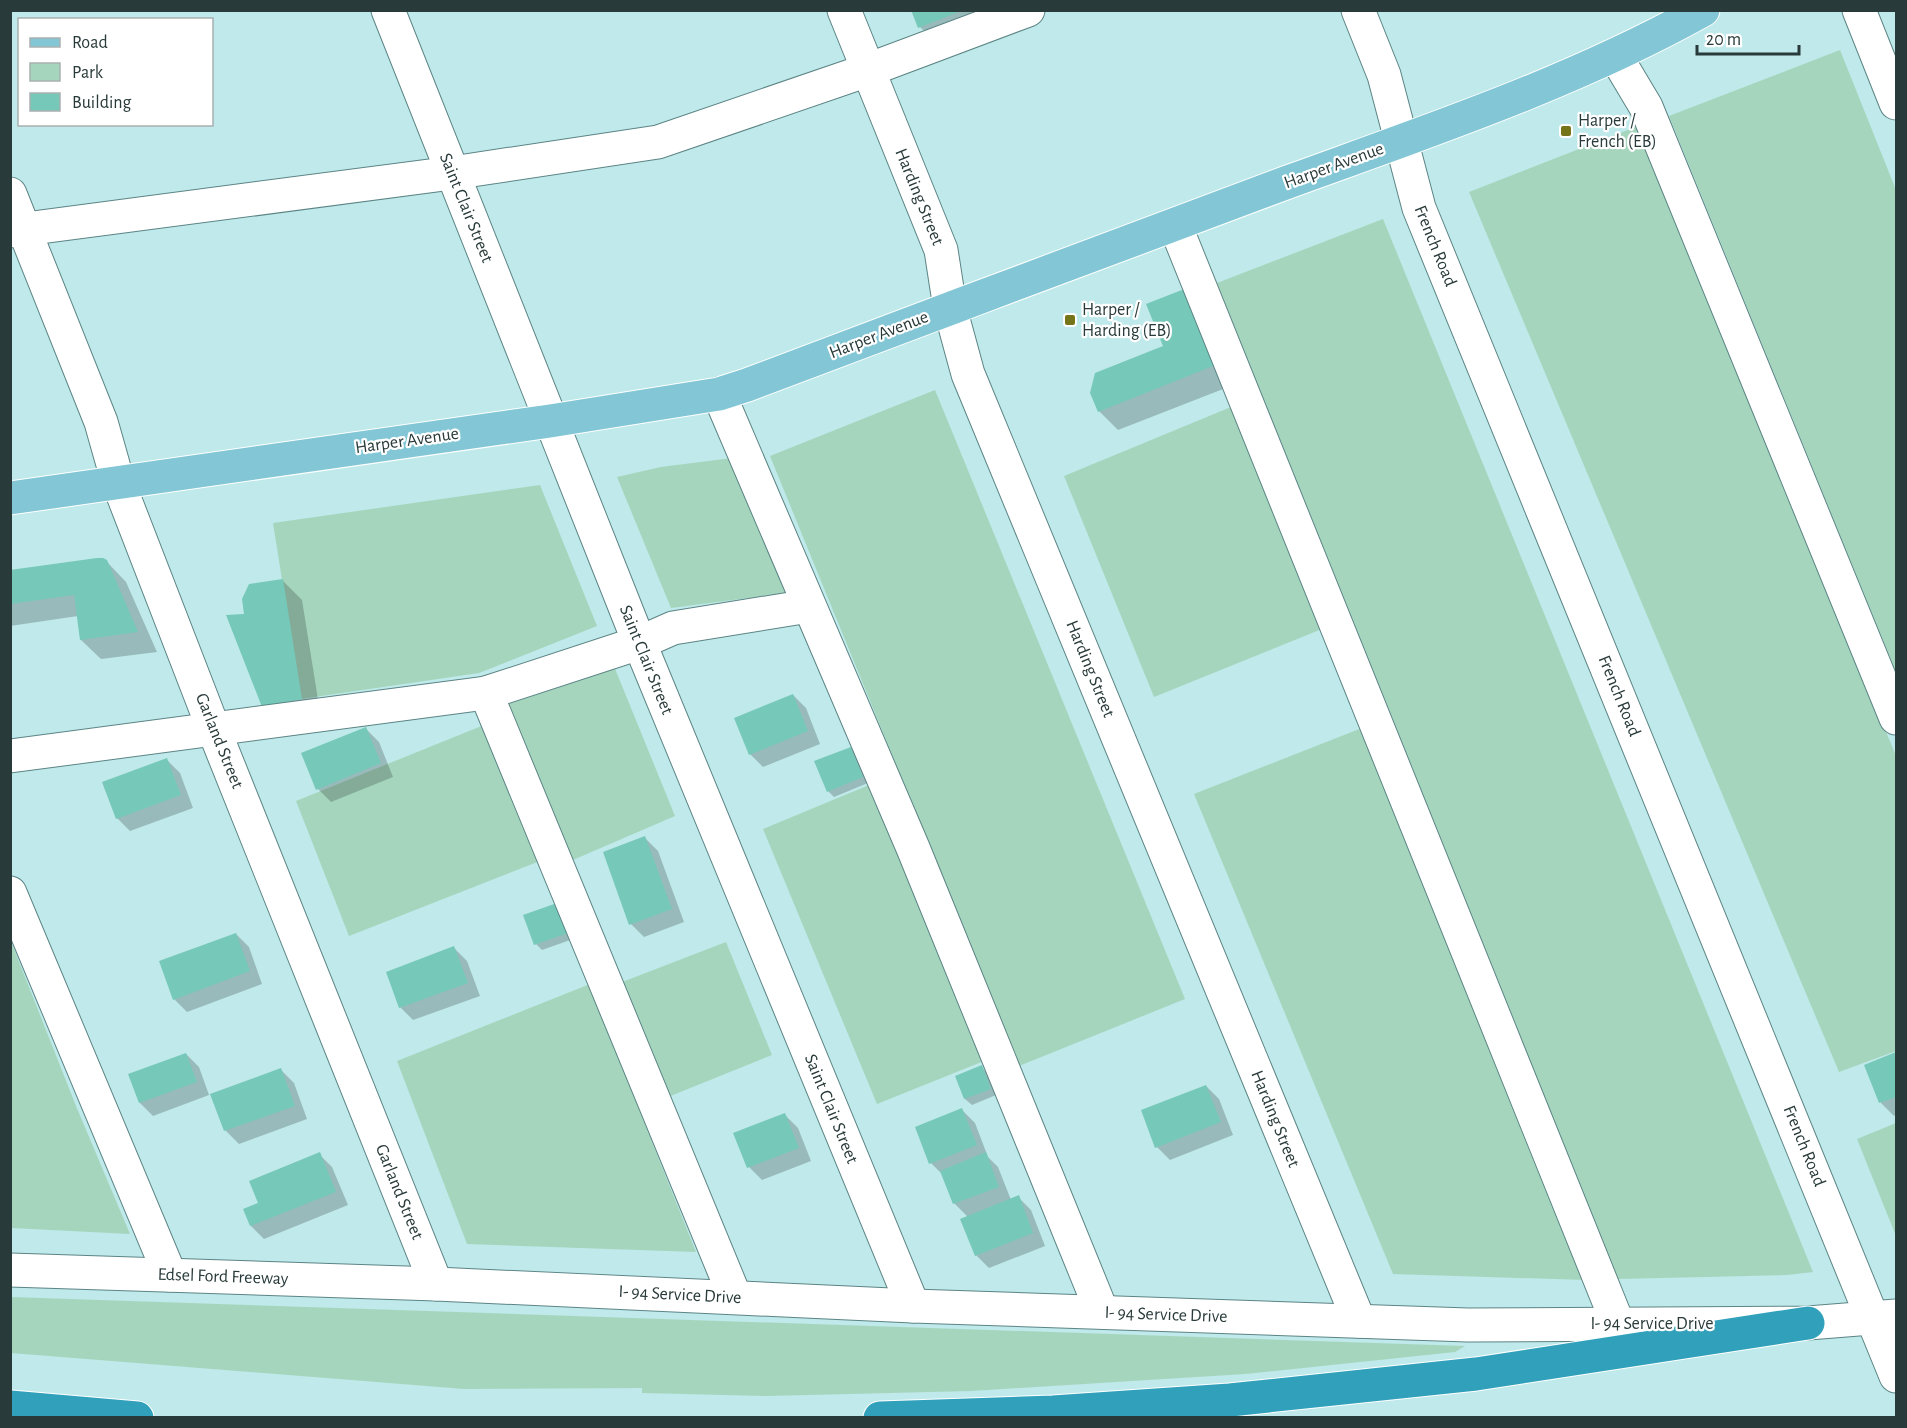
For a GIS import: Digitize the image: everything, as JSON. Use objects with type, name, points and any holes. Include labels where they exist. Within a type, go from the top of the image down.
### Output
[{"type":"highway","points":[[880,1418],[1053,1412],[1230,1400],[1476,1374],[1808,1323]]},
{"type":"highway","points":[[10,1407],[137,1418]]},
{"type":"main road","name":"Harper Avenue","points":[[10,498],[719,394],[1401,141],[1551,83],[1615,55],[1703,10]]},
{"type":"street","name":"Saint Clair Street","points":[[388,10],[639,643],[913,1306]]},
{"type":"street","name":"Harding Street","points":[[844,10],[941,250],[950,308],[968,374],[1359,1321]]},
{"type":"street","points":[[17,230],[452,173],[658,142],[868,69],[1028,10]]},
{"type":"street","name":"French Road","points":[[1358,10],[1384,75],[1419,208],[1885,1317],[1896,1376]]},
{"type":"street","points":[[1859,10],[1896,103]]},
{"type":"street","points":[[1615,55],[1646,107],[1896,718]]},
{"type":"street","name":"Garland Street","points":[[10,194],[17,230],[101,423],[118,482],[214,730],[436,1284]]},
{"type":"street","points":[[1175,225],[1618,1324]]},
{"type":"street","points":[[719,394],[913,848],[1102,1312]]},
{"type":"street","points":[[10,756],[486,693],[639,643],[673,628],[809,606]]},
{"type":"street","points":[[486,693],[735,1298]]},
{"type":"street","points":[[10,893],[170,1275]]},
{"type":"street","name":"Edsel Ford Freeway","points":[[10,1270],[436,1284]]},
{"type":"street","name":"I- 94 Service Drive","points":[[436,1284],[913,1306],[1468,1325],[1808,1323],[1885,1317]]},
{"type":"green space","points":[[1840,50],[1896,190],[1896,673],[1669,116]]},
{"type":"green space","points":[[1638,126],[1896,756],[1896,1051],[1839,1072],[1469,192]]},
{"type":"green space","points":[[1383,219],[1813,1272],[1787,1275],[1618,1279],[1217,283]]},
{"type":"green space","points":[[935,390],[1185,999],[1019,1066],[770,456]]},
{"type":"green space","points":[[1231,407],[1322,629],[1154,697],[1064,476]]},
{"type":"green space","points":[[732,458],[788,593],[671,608],[617,477],[661,467]]},
{"type":"green space","points":[[540,485],[597,626],[479,673],[301,699],[273,523]]},
{"type":"green space","points":[[609,654],[675,816],[545,872],[540,861],[349,936],[296,801],[484,725],[476,705]]},
{"type":"green space","points":[[1367,726],[1586,1280],[1393,1274],[1194,794]]},
{"type":"green space","points":[[869,785],[984,1061],[877,1104],[763,829]]},
{"type":"green space","points":[[10,939],[76,1106],[130,1234],[11,1228]]},
{"type":"green space","points":[[726,942],[772,1055],[663,1099],[617,984]]},
{"type":"green space","points":[[590,984],[696,1252],[467,1244],[397,1061]]},
{"type":"green space","points":[[1896,1123],[1896,1236],[1857,1139]]},
{"type":"green space","points":[[11,1297],[1465,1346],[1455,1352],[1245,1374],[971,1391],[767,1396],[642,1393],[642,1388],[464,1389],[11,1353]]},
{"type":"building","points":[[911,10],[961,10],[961,11],[918,28]]},
{"type":"building","points":[[1187,288],[1218,364],[1098,412],[1090,393],[1095,373],[1163,346],[1146,304]]},
{"type":"building","points":[[97,558],[107,560],[138,632],[80,640],[74,595],[10,604],[10,570]]},
{"type":"building","points":[[283,579],[302,699],[262,707],[226,615],[244,614],[242,599],[249,584]]},
{"type":"building","points":[[793,694],[808,731],[749,755],[734,718]]},
{"type":"building","points":[[366,727],[381,763],[316,790],[301,753]]},
{"type":"building","points":[[851,747],[863,777],[827,792],[814,761]]},
{"type":"building","points":[[167,758],[181,795],[116,819],[102,782]]},
{"type":"building","points":[[645,836],[672,909],[629,925],[603,852]]},
{"type":"building","points":[[557,903],[568,933],[534,945],[523,915]]},
{"type":"building","points":[[236,933],[250,971],[173,1000],[159,961]]},
{"type":"building","points":[[454,946],[468,983],[399,1008],[386,972]]},
{"type":"building","points":[[1896,1052],[1896,1097],[1879,1103],[1864,1065]]},
{"type":"building","points":[[186,1053],[197,1082],[139,1103],[128,1074]]},
{"type":"building","points":[[982,1065],[991,1089],[964,1099],[955,1076]]},
{"type":"building","points":[[281,1068],[295,1106],[224,1131],[210,1094]]},
{"type":"building","points":[[1206,1085],[1221,1122],[1155,1148],[1141,1110]]},
{"type":"building","points":[[962,1108],[977,1145],[929,1164],[915,1127]]},
{"type":"building","points":[[785,1113],[799,1148],[747,1168],[733,1133]]},
{"type":"building","points":[[320,1152],[336,1192],[250,1226],[243,1209],[258,1203],[249,1181]]},
{"type":"building","points":[[986,1152],[999,1187],[953,1204],[940,1171]]},
{"type":"building","points":[[1019,1195],[1033,1233],[975,1256],[960,1219]]},
{"type":"place","name":"Harper / French (EB)","points":[[1566,131]]},
{"type":"place","name":"Harper / Harding (EB)","points":[[1070,320]]}]
